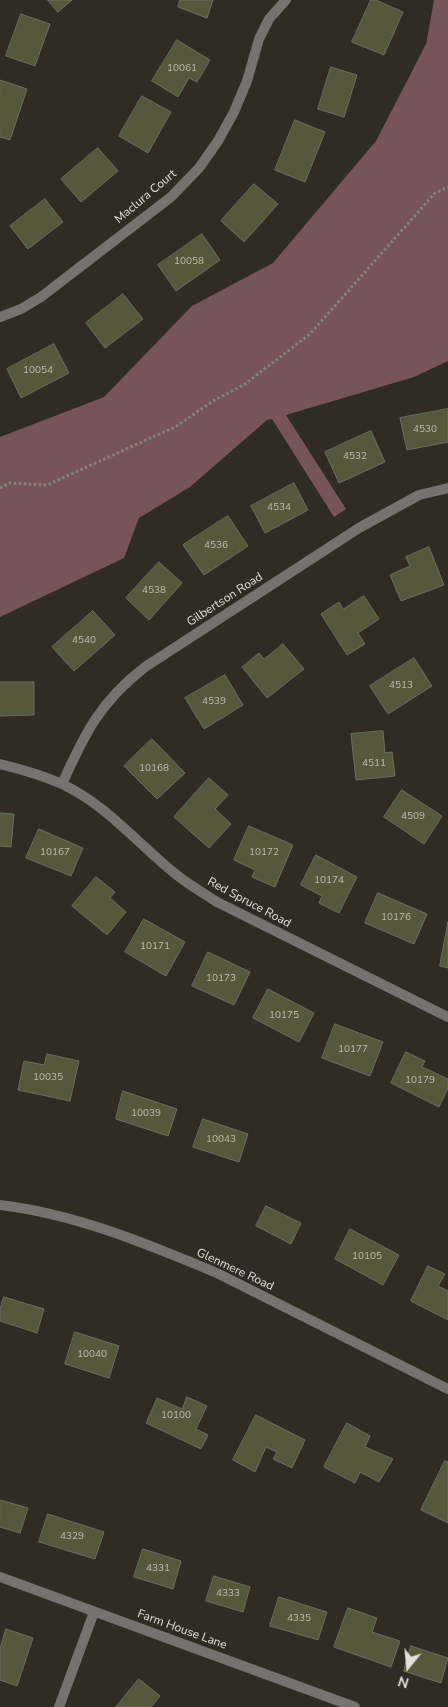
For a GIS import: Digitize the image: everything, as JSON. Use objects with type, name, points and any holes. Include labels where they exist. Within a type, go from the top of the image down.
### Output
[{"type":"street","name":"Maclura Court","points":[[0,317],[21,309],[41,297],[171,197],[198,168],[218,141],[234,112],[247,81],[259,39],[269,19],[286,0]]},
{"type":"street","name":"Gilbertson Road","points":[[62,784],[81,741],[95,718],[111,697],[130,678],[359,528],[419,496],[448,488]]},
{"type":"street","name":"Red Spruce Road","points":[[0,764],[23,769],[62,784],[85,797],[115,820],[181,878],[217,902],[448,1017]]},
{"type":"street","name":"Glenmere Road","points":[[0,1205],[26,1208],[136,1240],[217,1273],[448,1389]]},
{"type":"street","name":"Farm House Lane","points":[[0,1577],[355,1707]]},
{"type":"street","points":[[59,1707],[94,1612]]},
{"type":"path","points":[[0,488],[9,483],[47,485],[175,427],[213,401],[245,384],[310,334],[436,193],[448,187]]},
{"type":"shaded area","points":[[434,0],[448,0],[448,361],[414,377],[286,415],[346,509],[334,517],[272,419],[267,420],[190,487],[139,518],[124,558],[0,617],[0,437],[104,397],[192,306],[273,263],[376,141],[426,44]]},
{"type":"building","points":[[48,0],[72,0],[58,12]]},
{"type":"building","points":[[180,0],[213,0],[207,18],[178,7]]},
{"type":"building","points":[[371,0],[376,0],[403,12],[384,55],[352,42]]},
{"type":"building","points":[[21,14],[50,24],[35,66],[6,56]]},
{"type":"building","points":[[177,40],[210,60],[197,82],[189,78],[178,97],[152,81]]},
{"type":"building","points":[[331,67],[357,75],[344,117],[318,109]]},
{"type":"building","points":[[0,80],[27,89],[10,140],[0,137]]},
{"type":"building","points":[[142,96],[171,112],[148,153],[119,136]]},
{"type":"building","points":[[295,120],[325,132],[305,182],[275,170]]},
{"type":"building","points":[[98,148],[118,171],[81,202],[61,179]]},
{"type":"building","points":[[254,184],[278,204],[244,242],[221,221]]},
{"type":"building","points":[[45,199],[63,222],[28,249],[10,226]]},
{"type":"building","points":[[202,234],[220,260],[176,291],[158,265]]},
{"type":"building","points":[[123,294],[143,319],[105,348],[86,323]]},
{"type":"building","points":[[54,344],[69,373],[21,398],[7,369]]},
{"type":"building","points":[[448,409],[448,442],[407,450],[400,418]]},
{"type":"building","points":[[371,431],[385,462],[339,483],[325,452]]},
{"type":"building","points":[[294,483],[308,510],[265,533],[251,506]]},
{"type":"building","points":[[228,516],[248,546],[204,575],[183,545]]},
{"type":"building","points":[[429,547],[444,585],[401,601],[390,575],[410,566],[406,557]]},
{"type":"building","points":[[159,562],[182,583],[149,620],[126,598]]},
{"type":"building","points":[[364,596],[379,619],[358,633],[365,644],[347,655],[321,614],[339,602],[343,609]]},
{"type":"building","points":[[93,611],[115,635],[74,671],[52,647]]},
{"type":"building","points":[[283,644],[304,669],[267,698],[242,667],[259,653],[264,659]]},
{"type":"building","points":[[414,658],[432,686],[388,714],[370,686]]},
{"type":"building","points":[[225,675],[243,705],[204,729],[185,698]]},
{"type":"building","points":[[0,682],[34,682],[34,715],[0,716]]},
{"type":"building","points":[[383,731],[385,753],[392,752],[395,776],[356,780],[351,734]]},
{"type":"building","points":[[152,739],[185,773],[157,799],[124,766]]},
{"type":"building","points":[[209,778],[228,795],[215,809],[231,824],[209,848],[174,817]]},
{"type":"building","points":[[402,790],[442,816],[424,844],[384,817]]},
{"type":"building","points":[[0,813],[14,814],[11,847],[0,846]]},
{"type":"building","points":[[249,826],[293,845],[275,887],[252,877],[255,870],[234,860]]},
{"type":"building","points":[[39,829],[83,848],[71,876],[26,858]]},
{"type":"building","points":[[316,855],[357,877],[339,913],[319,903],[322,896],[301,885]]},
{"type":"building","points":[[96,877],[115,892],[110,898],[126,912],[107,935],[72,906]]},
{"type":"building","points":[[378,893],[427,914],[414,944],[365,923]]},
{"type":"building","points":[[144,919],[185,942],[166,976],[125,952]]},
{"type":"building","points":[[448,922],[448,968],[440,966]]},
{"type":"building","points":[[208,952],[250,972],[234,1005],[192,986]]},
{"type":"building","points":[[268,989],[314,1013],[299,1042],[253,1018]]},
{"type":"building","points":[[335,1024],[383,1042],[370,1076],[322,1058]]},
{"type":"building","points":[[406,1052],[425,1061],[422,1067],[448,1079],[448,1088],[439,1107],[391,1083]]},
{"type":"building","points":[[47,1054],[79,1061],[70,1101],[18,1090],[24,1061],[44,1065]]},
{"type":"building","points":[[123,1091],[177,1109],[168,1136],[116,1119]]},
{"type":"building","points":[[203,1119],[248,1134],[239,1162],[193,1147]]},
{"type":"building","points":[[266,1206],[301,1223],[291,1244],[256,1226]]},
{"type":"building","points":[[350,1229],[399,1255],[383,1285],[335,1259]]},
{"type":"building","points":[[428,1266],[445,1274],[438,1286],[448,1291],[448,1320],[411,1301]]},
{"type":"building","points":[[4,1297],[44,1309],[37,1333],[0,1321],[0,1309]]},
{"type":"building","points":[[75,1332],[119,1346],[109,1378],[65,1364]]},
{"type":"building","points":[[187,1397],[207,1406],[196,1429],[208,1435],[201,1449],[146,1423],[157,1398],[182,1409]]},
{"type":"building","points":[[256,1415],[305,1440],[292,1468],[273,1459],[277,1452],[266,1447],[255,1472],[233,1460]]},
{"type":"building","points":[[347,1423],[370,1436],[365,1447],[393,1459],[379,1482],[360,1472],[355,1483],[324,1467]]},
{"type":"building","points":[[445,1461],[448,1462],[448,1523],[421,1510]]},
{"type":"building","points":[[0,1500],[28,1508],[20,1533],[0,1527]]},
{"type":"building","points":[[48,1514],[104,1532],[95,1559],[39,1542]]},
{"type":"building","points":[[143,1549],[181,1561],[173,1589],[134,1577]]},
{"type":"building","points":[[214,1576],[250,1587],[243,1612],[206,1601]]},
{"type":"building","points":[[279,1597],[327,1612],[318,1640],[270,1626]]},
{"type":"building","points":[[348,1608],[377,1618],[372,1632],[400,1641],[391,1667],[334,1647]]},
{"type":"building","points":[[6,1629],[33,1638],[17,1686],[0,1680],[0,1649]]},
{"type":"building","points":[[411,1646],[448,1658],[441,1683],[404,1671]]},
{"type":"building","points":[[139,1679],[160,1696],[151,1707],[116,1707]]}]
